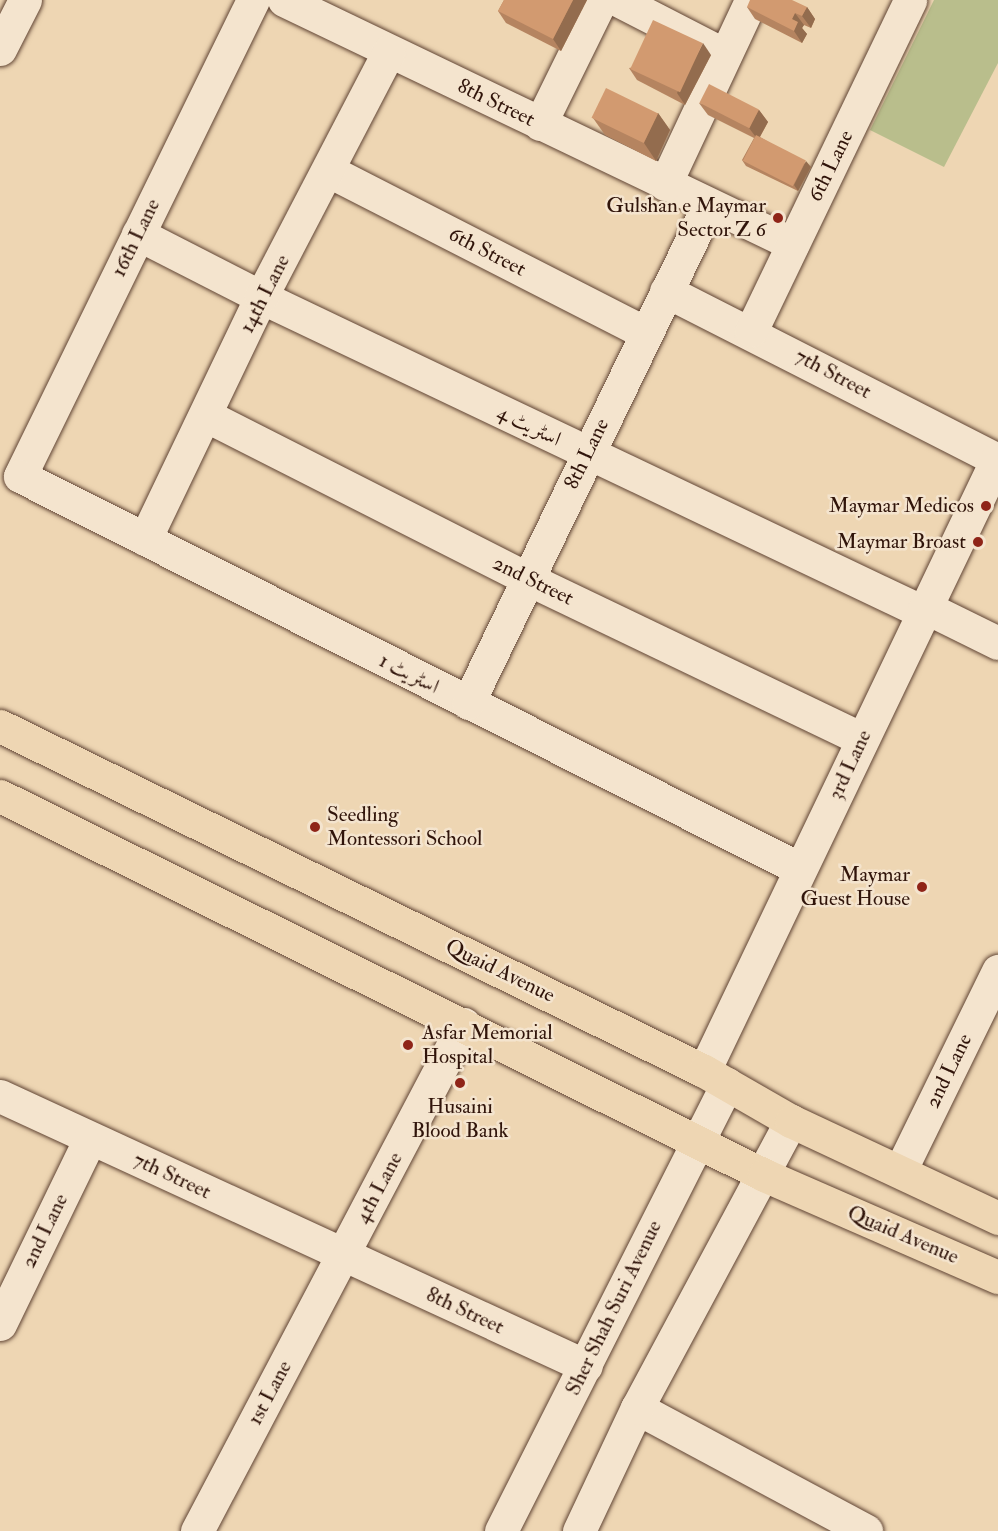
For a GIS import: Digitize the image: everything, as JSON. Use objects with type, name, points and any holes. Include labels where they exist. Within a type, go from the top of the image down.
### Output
[{"type":"main road","name":"Quaid Avenue","points":[[0,726],[715,1078],[791,1121],[998,1218]]},
{"type":"main road","name":"Quaid Avenue","points":[[0,796],[697,1139],[765,1175],[998,1277]]},
{"type":"street","points":[[0,49],[25,0]]},
{"type":"street","name":"16th Lane","points":[[20,476],[253,0]]},
{"type":"street","name":"8th Street","points":[[284,0],[708,206],[793,244]]},
{"type":"street","points":[[540,124],[600,0]]},
{"type":"street","points":[[618,0],[725,55]]},
{"type":"street","points":[[665,184],[751,0]]},
{"type":"street","name":"6th Lane","points":[[751,331],[910,0]]},
{"type":"street","name":"14th Lane","points":[[146,539],[207,416],[261,297],[329,171],[389,51]]},
{"type":"street","name":"6th Street","points":[[329,171],[646,333]]},
{"type":"street","name":"8th Lane","points":[[468,704],[708,206]]},
{"type":"street","name":"اسٹریٹ 4","points":[[138,234],[261,297],[587,454],[998,643]]},
{"type":"street","name":"7th Street","points":[[666,291],[751,331],[998,460]]},
{"type":"street","name":"2nd Street","points":[[207,416],[528,579],[862,740]]},
{"type":"street","name":"3rd Lane","points":[[715,1078],[800,869],[998,460]]},
{"type":"street","name":"اسٹریٹ 1","points":[[20,476],[468,704],[800,869]]},
{"type":"street","name":"2nd Lane","points":[[900,1171],[998,971]]},
{"type":"street","name":"4th Lane","points":[[344,1256],[464,1024]]},
{"type":"street","name":"Sher Shah Suri Avenue","points":[[501,1531],[586,1366],[697,1139],[715,1078]]},
{"type":"street","name":"7th Street","points":[[0,1096],[344,1256]]},
{"type":"street","points":[[579,1531],[638,1408],[765,1175],[791,1121]]},
{"type":"street","name":"2nd Lane","points":[[0,1324],[90,1139]]},
{"type":"street","name":"8th Street","points":[[344,1256],[586,1366]]},
{"type":"street","name":"1st Lane","points":[[197,1531],[344,1256]]},
{"type":"street","points":[[638,1408],[866,1531]]},
{"type":"green space","points":[[934,0],[998,0],[998,63],[944,167],[870,130]]},
{"type":"building","points":[[504,0],[573,0],[553,39],[498,11]]},
{"type":"building","points":[[750,0],[792,0],[807,7],[802,16],[795,13],[792,19],[798,22],[794,31],[747,7]]},
{"type":"building","points":[[653,20],[703,43],[680,92],[630,69]]},
{"type":"building","points":[[709,84],[759,109],[749,128],[699,103]]},
{"type":"building","points":[[606,88],[658,113],[644,143],[592,118]]},
{"type":"building","points":[[756,135],[806,160],[793,186],[743,161]]},
{"type":"place","name":"Gulshan e Maymar Sector Z 6","points":[[778,218]]},
{"type":"place","name":"Maymar Medicos","points":[[986,506]]},
{"type":"place","name":"Maymar Broast","points":[[978,542]]},
{"type":"place","name":"Seedling Montessori School","points":[[315,827]]},
{"type":"place","name":"Maymar Guest House","points":[[922,887]]},
{"type":"place","name":"Asfar Memorial Hospital","points":[[408,1045]]},
{"type":"place","name":"Husaini Blood Bank","points":[[460,1083]]}]
